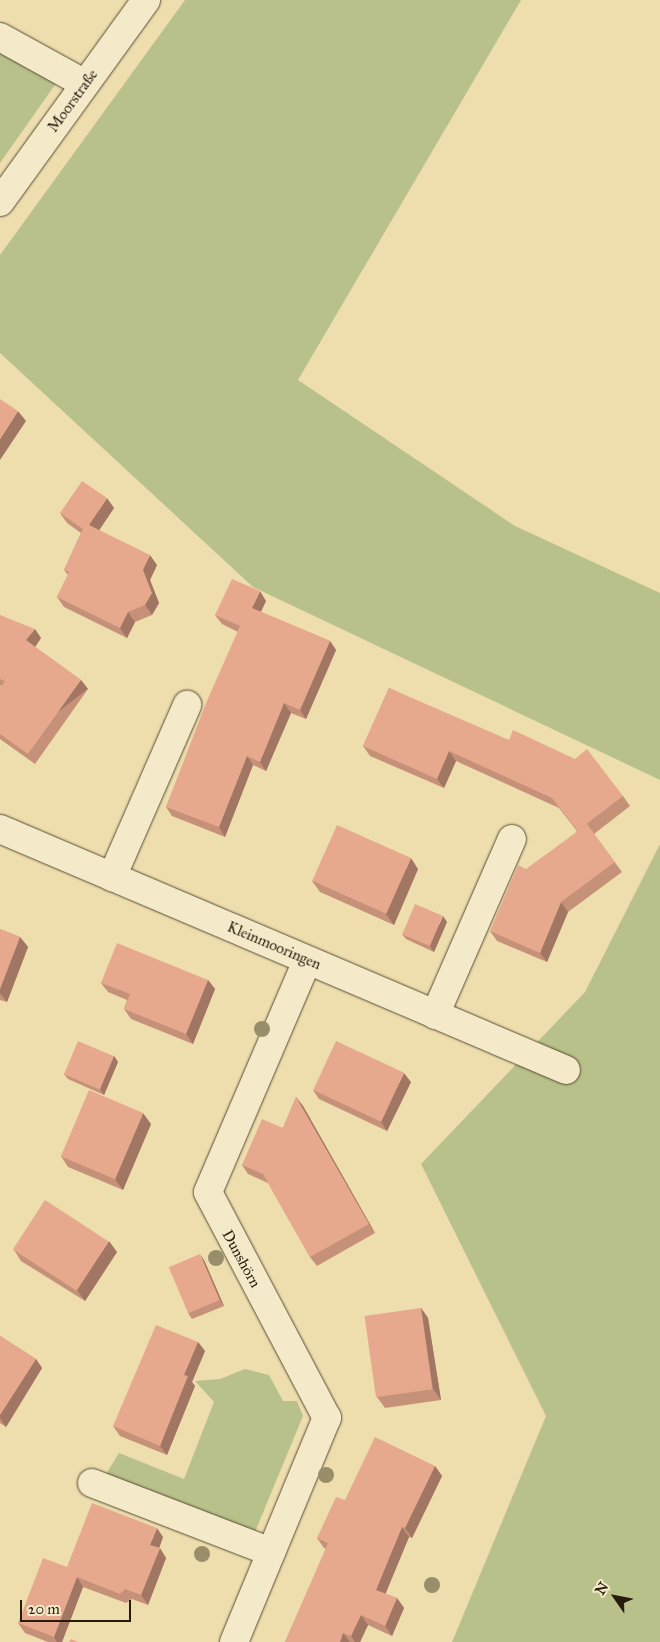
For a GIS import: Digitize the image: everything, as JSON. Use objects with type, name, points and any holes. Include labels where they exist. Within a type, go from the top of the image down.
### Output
[{"type":"street","name":"Moorstraße","points":[[0,202],[146,0]]},
{"type":"street","points":[[0,37],[85,84]]},
{"type":"street","points":[[112,877],[187,705]]},
{"type":"street","name":"Kleinmooringen","points":[[0,829],[566,1070]]},
{"type":"street","points":[[436,1015],[512,839]]},
{"type":"street","name":"Dunshörn","points":[[234,1642],[327,1418],[215,1210],[208,1192],[307,961]]},
{"type":"street","points":[[92,1483],[271,1552]]},
{"type":"green space","points":[[185,0],[521,0],[298,380],[515,526],[660,593],[660,780],[253,587],[0,353],[0,255]]},
{"type":"green space","points":[[0,51],[57,82],[0,163]]},
{"type":"green space","points":[[660,844],[660,1642],[452,1642],[546,1416],[421,1164],[585,992]]},
{"type":"green space","points":[[245,1369],[269,1375],[283,1401],[297,1401],[303,1416],[255,1532],[106,1474],[119,1453],[184,1479],[214,1402],[195,1381],[220,1379]]},
{"type":"building","points":[[0,399],[18,411],[0,439]]},
{"type":"building","points":[[82,481],[107,498],[89,525],[150,555],[143,570],[152,593],[145,605],[128,612],[120,628],[57,597],[69,572],[64,570],[83,529],[60,513]]},
{"type":"building","points":[[232,579],[260,591],[252,608],[330,641],[300,710],[284,703],[260,762],[247,756],[219,827],[166,807],[206,703],[240,626],[215,615]]},
{"type":"building","points":[[0,615],[35,629],[26,640],[81,680],[28,754],[0,734],[0,688],[5,681],[0,679]]},
{"type":"building","points":[[389,688],[509,740],[513,730],[575,759],[587,749],[623,796],[580,829],[587,824],[615,862],[561,902],[540,953],[490,931],[518,865],[526,869],[578,831],[552,798],[449,751],[437,779],[363,746]]},
{"type":"building","points":[[337,825],[411,858],[386,914],[312,881]]},
{"type":"building","points":[[415,904],[443,916],[430,946],[402,934]]},
{"type":"building","points":[[0,929],[20,937],[0,989]]},
{"type":"building","points":[[117,943],[208,980],[186,1034],[124,1009],[130,994],[101,983]]},
{"type":"building","points":[[78,1041],[114,1056],[100,1089],[64,1074]]},
{"type":"building","points":[[336,1041],[404,1073],[381,1122],[313,1090]]},
{"type":"building","points":[[89,1090],[143,1113],[115,1179],[61,1156]]},
{"type":"building","points":[[296,1097],[369,1224],[310,1257],[263,1174],[242,1165],[262,1119],[283,1128]]},
{"type":"building","points":[[45,1200],[109,1241],[77,1291],[13,1249]]},
{"type":"building","points":[[200,1254],[220,1300],[188,1313],[169,1267]]},
{"type":"building","points":[[421,1308],[432,1389],[376,1397],[365,1316]]},
{"type":"building","points":[[156,1325],[198,1342],[184,1375],[188,1376],[160,1446],[113,1426]]},
{"type":"building","points":[[0,1336],[36,1359],[0,1415]]},
{"type":"building","points":[[375,1437],[435,1466],[405,1528],[402,1527],[376,1590],[397,1598],[385,1626],[361,1615],[351,1636],[343,1633],[340,1642],[285,1642],[328,1543],[317,1538],[336,1497],[345,1500]]},
{"type":"building","points":[[92,1503],[157,1528],[150,1545],[160,1548],[141,1595],[125,1589],[120,1594],[77,1577],[54,1637],[18,1623],[43,1558],[67,1567]]}]
